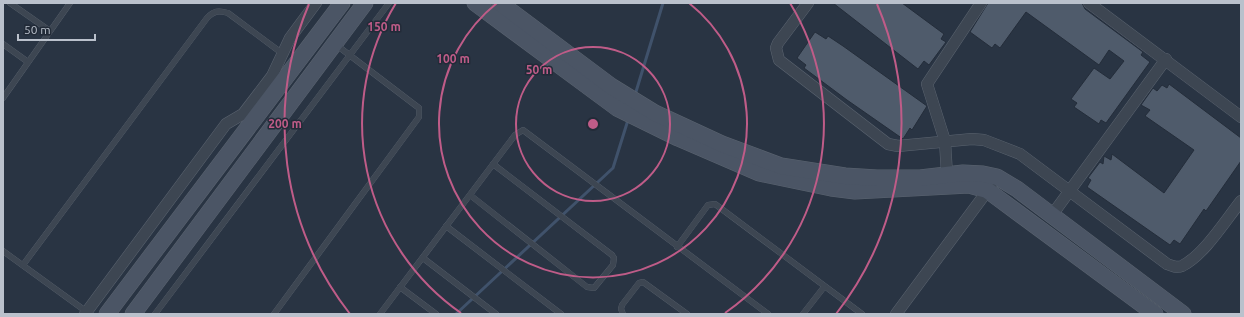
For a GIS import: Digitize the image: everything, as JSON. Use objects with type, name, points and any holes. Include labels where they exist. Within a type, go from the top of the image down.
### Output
[{"type":"street","points":[[86,313],[226,124],[247,110],[272,76],[290,38],[316,3]]},
{"type":"street","points":[[107,314],[342,3]]},
{"type":"street","points":[[132,314],[365,3]]},
{"type":"street","points":[[475,3],[604,99],[663,117],[722,144],[791,169],[845,176],[877,178],[920,178],[947,175],[983,174],[997,177],[1017,189],[1183,314]]},
{"type":"street","points":[[500,3],[632,107],[678,138],[766,176],[838,189],[854,191],[969,185],[987,190],[1155,314]]},
{"type":"street","points":[[808,3],[778,43],[776,54],[779,60],[888,144],[898,146],[978,139],[1010,149],[1020,154],[1167,264],[1174,267],[1181,266],[1197,256],[1241,201]]},
{"type":"street","points":[[947,175],[945,141],[928,84],[981,3]]},
{"type":"street","points":[[1089,3],[1241,117]]},
{"type":"street","points":[[1052,215],[1166,60]]},
{"type":"street","points":[[896,314],[997,177]]},
{"type":"lane","points":[[10,3],[50,31]]},
{"type":"lane","points":[[4,95],[70,3]]},
{"type":"lane","points":[[155,314],[389,3]]},
{"type":"lane","points":[[23,265],[207,18],[214,11],[221,10],[228,13],[283,54]]},
{"type":"lane","points":[[3,44],[28,62]]},
{"type":"lane","points":[[274,314],[419,117],[419,108],[335,44]]},
{"type":"lane","points":[[380,314],[493,164],[515,136],[523,130],[768,314]]},
{"type":"lane","points":[[470,195],[587,287],[594,288],[613,265],[614,258],[612,254],[493,164]]},
{"type":"lane","points":[[677,247],[708,205],[715,204],[862,314]]},
{"type":"lane","points":[[446,226],[561,314]]},
{"type":"lane","points":[[3,251],[86,313]]},
{"type":"lane","points":[[422,258],[496,314]]},
{"type":"lane","points":[[623,314],[621,309],[622,305],[639,283],[643,282],[687,314]]},
{"type":"lane","points":[[400,287],[436,314]]},
{"type":"lane","points":[[803,314],[824,287]]},
{"type":"building","points":[[833,3],[902,3],[944,34],[941,39],[946,42],[929,65],[924,61],[918,69]]},
{"type":"building","points":[[988,3],[1082,3],[1085,9],[1143,52],[1141,55],[1150,62],[1106,123],[1101,120],[1099,124],[1074,107],[1077,103],[1071,99],[1094,68],[1110,79],[1124,61],[1109,50],[1099,65],[1026,12],[1000,48],[995,44],[992,48],[970,32]]},
{"type":"building","points":[[815,32],[826,39],[828,36],[927,106],[912,130],[910,128],[903,139],[804,68],[806,65],[797,58]]},
{"type":"building","points":[[1169,84],[1241,138],[1241,161],[1206,211],[1204,209],[1180,244],[1174,240],[1170,245],[1087,187],[1091,180],[1088,178],[1100,162],[1103,164],[1104,156],[1111,160],[1112,154],[1164,193],[1194,150],[1145,116],[1150,110],[1141,105],[1153,88],[1157,91],[1162,85],[1167,88]]},
{"type":"waterway","points":[[635,95],[663,3]]},
{"type":"waterway","points":[[456,314],[613,168],[628,120]]}]
